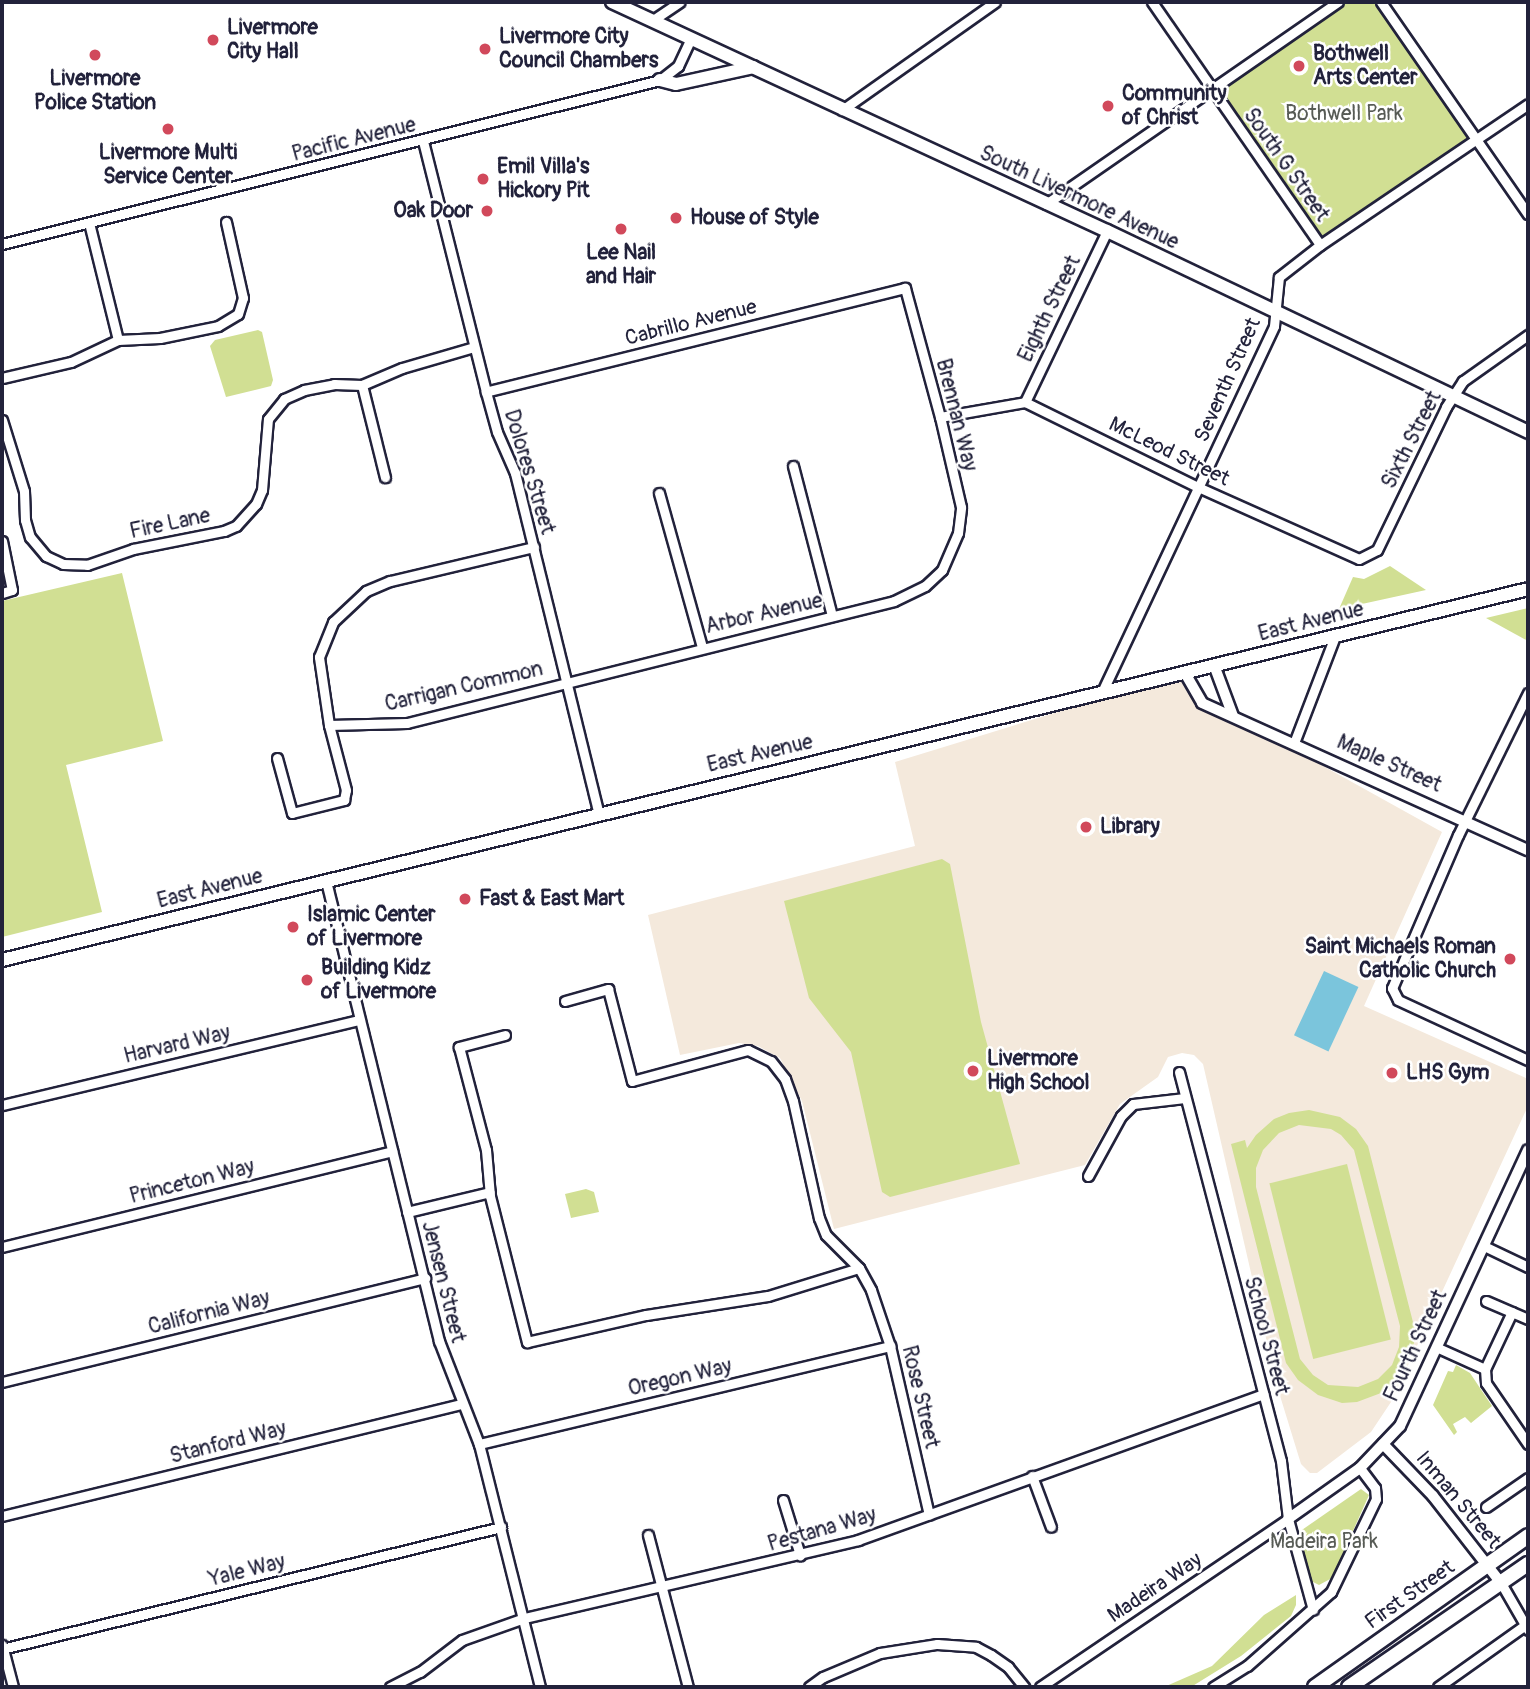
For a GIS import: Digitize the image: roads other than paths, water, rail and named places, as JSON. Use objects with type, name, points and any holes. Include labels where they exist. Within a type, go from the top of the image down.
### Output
[{"type":"main road","name":"South Livermore Avenue","points":[[612,2],[1107,231],[1528,432]]},
{"type":"main road","points":[[660,80],[676,84],[753,67]]},
{"type":"main road","name":"East Avenue","points":[[2,960],[1528,589]]},
{"type":"main road","name":"First Street","points":[[1315,1687],[1528,1536]]},
{"type":"main road","name":"First Street","points":[[1349,1687],[1528,1564]]},
{"type":"street","points":[[653,20],[680,2]]},
{"type":"street","points":[[842,110],[995,2]]},
{"type":"street","name":"South G Street","points":[[1152,2],[1320,245]]},
{"type":"street","points":[[1045,204],[1338,2]]},
{"type":"street","points":[[1381,2],[1528,214]]},
{"type":"street","points":[[660,80],[678,66],[691,38]]},
{"type":"street","name":"Pacific Avenue","points":[[2,244],[660,80]]},
{"type":"street","name":"Seventh Street","points":[[1102,692],[1274,326],[1279,277],[1320,245],[1528,104]]},
{"type":"street","name":"Dolores Street","points":[[423,141],[497,432],[515,473],[598,814]]},
{"type":"street","points":[[2,379],[71,362],[118,340],[160,338],[218,326],[239,314],[243,298],[226,222]]},
{"type":"street","points":[[89,223],[118,340]]},
{"type":"street","name":"Eighth Street","points":[[1025,402],[1107,231]]},
{"type":"street","name":"Cabrillo Avenue","points":[[486,392],[905,288]]},
{"type":"street","name":"Brennan Way","points":[[905,288],[961,508],[952,551]]},
{"type":"street","name":"Sixth Street","points":[[1377,550],[1451,397],[1464,380],[1528,335]]},
{"type":"street","name":"Fire Lane","points":[[2,420],[24,491],[25,520],[30,537],[46,556],[63,564],[87,565],[133,549],[224,531],[236,526],[256,504],[262,490],[268,419],[284,399],[304,390],[334,384],[362,385],[402,368],[474,347]]},
{"type":"street","points":[[362,385],[385,478]]},
{"type":"street","points":[[940,417],[1025,402]]},
{"type":"street","name":"McLeod Street","points":[[1025,402],[1198,487],[1359,559],[1377,550]]},
{"type":"street","points":[[793,466],[832,616]]},
{"type":"street","points":[[659,493],[702,647]]},
{"type":"street","points":[[2,541],[12,590],[2,593]]},
{"type":"street","points":[[277,758],[292,813],[344,800],[346,790],[329,725],[319,657],[333,622],[366,591],[390,581],[534,547]]},
{"type":"street","name":"Arbor Avenue","points":[[566,681],[894,601],[925,586],[942,570],[952,551]]},
{"type":"street","points":[[1294,743],[1335,636]]},
{"type":"street","points":[[1214,665],[1233,716]]},
{"type":"street","name":"Maple Street","points":[[1185,673],[1202,703],[1528,850]]},
{"type":"street","name":"Carrigan Common","points":[[329,725],[407,723],[566,681]]},
{"type":"street","points":[[1528,693],[1465,820],[1392,988],[1398,1000],[1528,1060]]},
{"type":"street","name":"Jensen Street","points":[[326,881],[439,1341],[479,1444],[540,1687]]},
{"type":"street","name":"Rose Street","points":[[565,1001],[608,989],[632,1081],[748,1049],[772,1061],[785,1079],[793,1101],[818,1218],[826,1235],[859,1268],[871,1290],[890,1346],[929,1515]]},
{"type":"street","name":"Harvard Way","points":[[2,1105],[359,1020]]},
{"type":"street","points":[[505,1035],[459,1047],[486,1150],[490,1192],[527,1342],[646,1315],[768,1296],[859,1268]]},
{"type":"street","name":"School Street","points":[[1179,1072],[1281,1461],[1289,1519],[1313,1610]]},
{"type":"street","points":[[1088,1176],[1121,1116],[1133,1104],[1185,1098]]},
{"type":"street","name":"Fourth Street","points":[[1289,1519],[1360,1468],[1399,1426],[1528,1150]]},
{"type":"street","name":"Princeton Way","points":[[2,1247],[391,1151]]},
{"type":"street","points":[[407,1212],[490,1192]]},
{"type":"street","points":[[1484,1246],[1528,1267]]},
{"type":"street","name":"California Way","points":[[2,1382],[425,1278]]},
{"type":"street","points":[[1486,1301],[1528,1320]]},
{"type":"street","points":[[1512,1312],[1485,1369],[1486,1382],[1528,1444]]},
{"type":"street","name":"Oregon Way","points":[[479,1444],[890,1346]]},
{"type":"street","points":[[1436,1347],[1485,1369]]},
{"type":"street","name":"Pestana Way","points":[[390,1687],[420,1672],[462,1640],[524,1619],[859,1540],[1263,1394]]},
{"type":"street","name":"Stanford Way","points":[[2,1516],[462,1404]]},
{"type":"street","name":"Inman Street","points":[[1383,1444],[1433,1496],[1501,1583]]},
{"type":"street","points":[[1213,1687],[1247,1666],[1331,1592],[1376,1499],[1375,1488],[1360,1468]]},
{"type":"street","points":[[1032,1476],[1051,1527]]},
{"type":"street","points":[[1486,1507],[1528,1478]]},
{"type":"street","points":[[783,1500],[800,1555]]},
{"type":"street","name":"Madeira Way","points":[[1040,1687],[1289,1519]]},
{"type":"street","name":"Yale Way","points":[[2,1647],[501,1527]]},
{"type":"street","points":[[648,1535],[688,1687]]},
{"type":"street","points":[[1438,1687],[1527,1626],[1501,1583]]},
{"type":"street","points":[[809,1687],[824,1677],[880,1653],[937,1644],[976,1647],[1008,1667],[1024,1687]]},
{"type":"street","points":[[2,1647],[13,1687]]},
{"type":"water","points":[[1324,971],[1358,987],[1328,1051],[1294,1035]]},
{"type":"place","name":"Livermore City Hall","points":[[213,40]]},
{"type":"place","name":"Livermore City Council Chambers","points":[[485,49]]},
{"type":"place","name":"Livermore Police Station","points":[[95,55]]},
{"type":"place","name":"Bothwell Arts Center","points":[[1299,66]]},
{"type":"place","name":"Community of Christ","points":[[1108,106]]},
{"type":"place","name":"Livermore Multi Service Center","points":[[168,129]]},
{"type":"place","name":"Emil Villa's Hickory Pit","points":[[483,179]]},
{"type":"place","name":"Oak Door","points":[[487,211]]},
{"type":"place","name":"House of Style","points":[[676,218]]},
{"type":"place","name":"Lee Nail and Hair","points":[[621,229]]},
{"type":"place","name":"Library","points":[[1086,827]]},
{"type":"place","name":"Fast & East Mart","points":[[465,899]]},
{"type":"place","name":"Islamic Center of Livermore","points":[[293,927]]},
{"type":"place","name":"Saint Michaels Roman Catholic Church","points":[[1510,959]]},
{"type":"place","name":"Building Kidz of Livermore","points":[[307,980]]},
{"type":"place","name":"Livermore High School","points":[[973,1071]]},
{"type":"place","name":"LHS Gym","points":[[1392,1073]]},
{"type":"park label","name":"Bothwell Park","points":[[1344,114]]},
{"type":"park label","name":"Madeira Park","points":[[1324,1542]]}]
